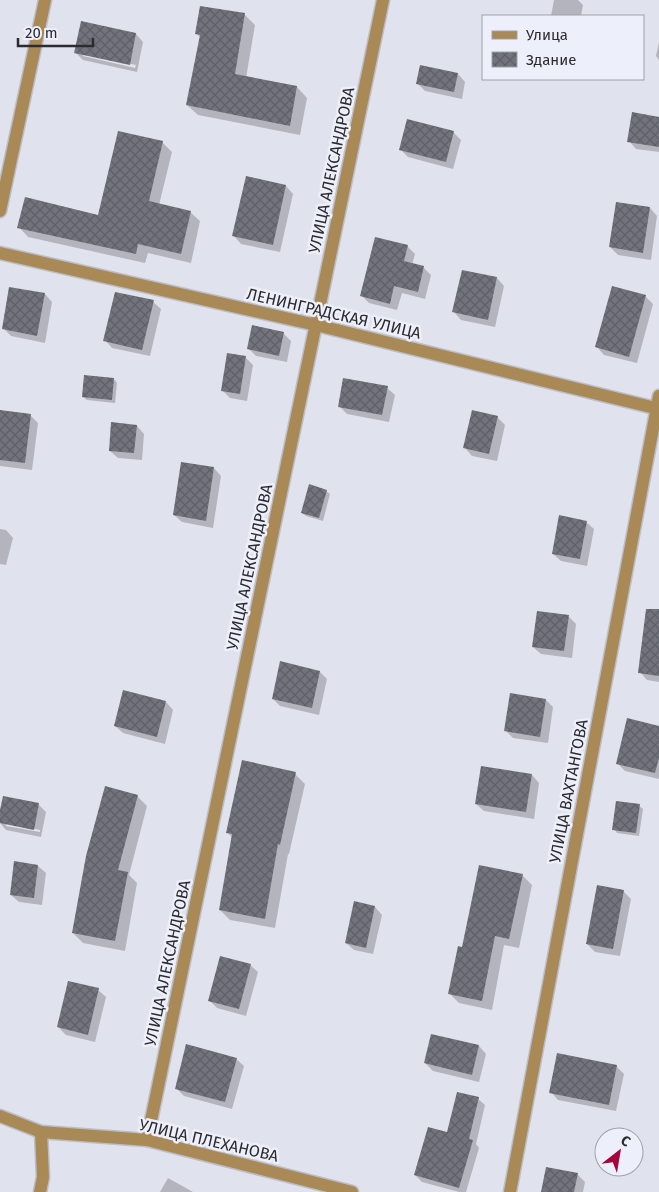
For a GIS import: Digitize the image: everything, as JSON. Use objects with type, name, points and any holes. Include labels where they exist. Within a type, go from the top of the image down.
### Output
[{"type":"street","points":[[0,211],[45,0]]},
{"type":"street","name":"УЛИЦА АЛЕКСАНДРОВА","points":[[148,1140],[383,0]]},
{"type":"street","name":"ЛЕНИНГРАДСКАЯ УЛИЦА","points":[[0,253],[658,404]]},
{"type":"street","name":"УЛИЦА ВАХТАНГОВА","points":[[510,1192],[658,404]]},
{"type":"street","name":"УЛИЦА ПЛЕХАНОВА","points":[[0,1116],[41,1132],[148,1140],[352,1192]]},
{"type":"street","points":[[40,1192],[43,1177],[41,1132]]},
{"type":"building","points":[[200,6],[245,13],[235,74],[297,86],[290,126],[186,105],[200,35],[195,34]]},
{"type":"building","points":[[81,21],[136,33],[130,65],[74,53]]},
{"type":"building","points":[[420,65],[458,73],[454,92],[416,84]]},
{"type":"building","points":[[632,112],[659,117],[659,147],[627,142]]},
{"type":"building","points":[[407,119],[454,131],[446,162],[399,150]]},
{"type":"building","points":[[118,131],[163,141],[149,201],[191,211],[181,254],[138,244],[136,254],[17,228],[25,197],[98,215]]},
{"type":"building","points":[[246,176],[286,185],[273,245],[232,236]]},
{"type":"building","points":[[616,202],[650,207],[643,253],[609,247]]},
{"type":"building","points":[[375,237],[408,245],[404,261],[424,266],[418,292],[394,286],[390,304],[360,296]]},
{"type":"building","points":[[462,270],[497,277],[488,320],[452,312]]},
{"type":"building","points":[[612,286],[646,295],[629,357],[595,347]]},
{"type":"building","points":[[9,287],[45,293],[37,336],[2,329]]},
{"type":"building","points":[[115,292],[154,300],[142,350],[103,341]]},
{"type":"building","points":[[252,325],[284,332],[279,356],[247,349]]},
{"type":"building","points":[[227,353],[246,356],[240,394],[221,391]]},
{"type":"building","points":[[84,375],[114,378],[112,400],[82,397]]},
{"type":"building","points":[[343,378],[388,386],[382,415],[338,407]]},
{"type":"building","points":[[0,410],[31,414],[25,463],[0,460]]},
{"type":"building","points":[[472,410],[498,416],[489,454],[463,448]]},
{"type":"building","points":[[111,422],[137,425],[134,453],[109,451]]},
{"type":"building","points":[[181,462],[214,467],[206,521],[173,515]]},
{"type":"building","points":[[309,484],[327,490],[319,518],[301,513]]},
{"type":"building","points":[[559,515],[587,521],[580,559],[552,554]]},
{"type":"building","points":[[646,609],[659,609],[659,676],[638,673]]},
{"type":"building","points":[[537,611],[569,615],[564,651],[532,647]]},
{"type":"building","points":[[280,661],[320,671],[312,708],[272,699]]},
{"type":"building","points":[[123,690],[166,701],[157,737],[114,726]]},
{"type":"building","points":[[510,693],[546,699],[540,737],[504,731]]},
{"type":"building","points":[[627,718],[659,726],[659,758],[655,773],[616,764]]},
{"type":"building","points":[[242,760],[296,772],[280,845],[278,844],[265,919],[219,910],[232,834],[226,833]]},
{"type":"building","points":[[481,766],[532,774],[526,812],[475,804]]},
{"type":"building","points":[[105,786],[138,795],[118,870],[128,872],[115,941],[72,933],[86,856]]},
{"type":"building","points":[[3,796],[39,803],[34,830],[0,823]]},
{"type":"building","points":[[616,801],[640,804],[636,833],[612,830]]},
{"type":"building","points":[[14,861],[38,865],[34,898],[10,895]]},
{"type":"building","points":[[479,865],[523,874],[509,939],[495,936],[482,1001],[448,994],[458,946],[462,947]]},
{"type":"building","points":[[597,885],[624,890],[613,949],[586,944]]},
{"type":"building","points":[[354,901],[375,906],[366,948],[345,943]]},
{"type":"building","points":[[220,956],[251,964],[239,1009],[208,1001]]},
{"type":"building","points":[[68,981],[99,988],[88,1035],[57,1027]]},
{"type":"building","points":[[431,1034],[479,1045],[472,1075],[424,1063]]},
{"type":"building","points":[[186,1044],[237,1058],[225,1102],[175,1089]]},
{"type":"building","points":[[557,1053],[617,1065],[609,1105],[549,1093]]},
{"type":"building","points":[[457,1092],[479,1097],[469,1139],[473,1140],[459,1188],[414,1175],[428,1127],[447,1132]]},
{"type":"building","points":[[546,1167],[578,1173],[574,1192],[541,1192]]}]
